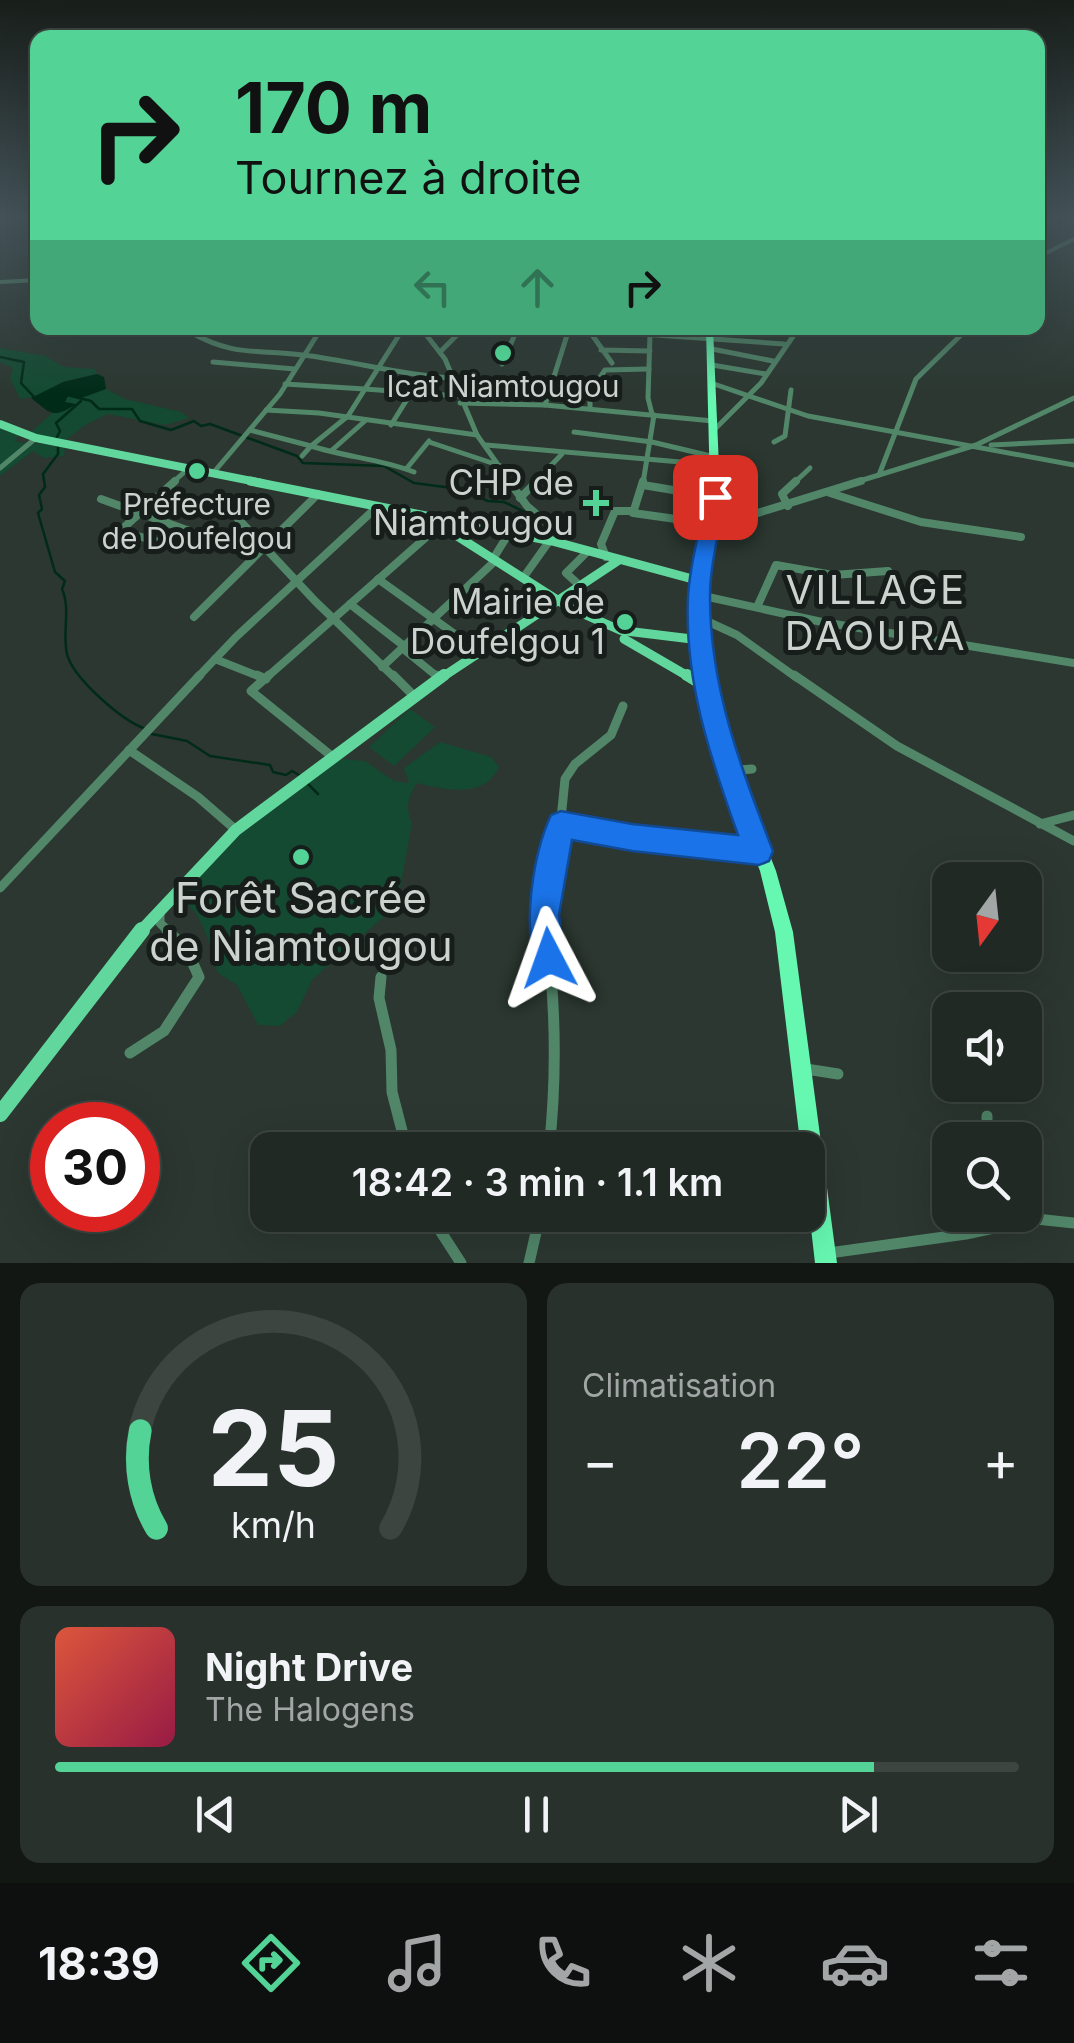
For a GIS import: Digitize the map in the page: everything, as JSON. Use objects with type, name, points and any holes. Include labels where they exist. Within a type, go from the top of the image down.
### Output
[{"type":"highway","points":[[711,344],[715,497],[700,588],[705,686],[728,771],[784,932],[825,1258]]},
{"type":"main road","points":[[2,427],[36,438],[509,533],[554,536],[587,552],[700,588]]},
{"type":"main road","points":[[428,517],[554,598],[622,634],[705,686]]},
{"type":"main road","points":[[0,1114],[91,995],[208,854],[496,637],[618,560]]},
{"type":"main road","points":[[622,634],[700,640]]},
{"type":"street","points":[[0,282],[30,280]]},
{"type":"street","points":[[198,335],[221,348],[304,355],[376,370],[450,378]]},
{"type":"street","points":[[214,472],[266,410],[317,335]]},
{"type":"street","points":[[302,456],[348,416],[398,335]]},
{"type":"street","points":[[427,335],[441,351],[478,435],[520,498],[554,536]]},
{"type":"street","points":[[441,351],[457,335]]},
{"type":"street","points":[[502,364],[515,335]]},
{"type":"street","points":[[545,405],[565,335]]},
{"type":"street","points":[[592,335],[612,364]]},
{"type":"street","points":[[633,512],[652,442],[649,369],[654,335]]},
{"type":"street","points":[[669,335],[774,361]]},
{"type":"street","points":[[285,384],[653,414],[714,425],[748,398],[792,335]]},
{"type":"street","points":[[879,475],[916,379],[961,335]]},
{"type":"street","points":[[711,344],[784,344]]},
{"type":"street","points":[[711,344],[766,374]]},
{"type":"street","points":[[602,350],[650,350]]},
{"type":"street","points":[[213,362],[295,369]]},
{"type":"street","points":[[590,408],[590,392],[604,371],[649,369]]},
{"type":"street","points":[[714,384],[788,410],[1074,465]]},
{"type":"street","points":[[774,442],[784,440],[792,390]]},
{"type":"street","points":[[391,424],[411,393]]},
{"type":"street","points":[[606,557],[601,544],[615,511],[711,526],[788,506],[976,446],[1074,398]]},
{"type":"street","points":[[266,410],[348,416],[434,432],[478,435]]},
{"type":"street","points":[[331,451],[366,420]]},
{"type":"street","points":[[246,434],[411,470],[434,432]]},
{"type":"street","points":[[574,432],[652,442],[715,461]]},
{"type":"street","points":[[0,468],[36,438]]},
{"type":"street","points":[[429,442],[501,466]]},
{"type":"street","points":[[976,446],[1074,442]]},
{"type":"street","points":[[486,445],[562,454],[715,461]]},
{"type":"street","points":[[520,498],[562,454]]},
{"type":"street","points":[[159,542],[120,531],[190,467]]},
{"type":"street","points":[[788,506],[782,494],[810,468]]},
{"type":"street","points":[[643,484],[715,497]]},
{"type":"street","points":[[830,493],[920,522],[1021,537]]},
{"type":"street","points":[[194,616],[318,494]]},
{"type":"street","points":[[100,498],[256,555]]},
{"type":"street","points":[[226,506],[333,619],[414,696]]},
{"type":"street","points":[[0,888],[294,579],[378,506]]},
{"type":"street","points":[[524,578],[565,519]]},
{"type":"street","points":[[334,758],[251,691],[440,525]]},
{"type":"street","points":[[382,667],[494,560],[509,533]]},
{"type":"street","points":[[578,584],[566,573],[587,552]]},
{"type":"street","points":[[758,606],[774,567],[780,564],[833,575],[888,572]]},
{"type":"street","points":[[378,579],[478,650]]},
{"type":"street","points":[[700,588],[822,622],[1074,663]]},
{"type":"street","points":[[350,604],[439,678]]},
{"type":"street","points":[[700,618],[729,632],[843,712],[1074,841]]},
{"type":"street","points":[[496,637],[518,652]]},
{"type":"street","points":[[215,660],[266,679]]},
{"type":"street","points":[[551,1132],[556,1081],[553,979],[544,915],[565,779],[576,764],[611,735],[622,706]]},
{"type":"street","points":[[130,750],[198,797],[236,830]]},
{"type":"street","points":[[728,771],[752,769]]},
{"type":"street","points":[[1040,824],[1074,815]]},
{"type":"street","points":[[561,824],[632,838],[759,851]]},
{"type":"street","points":[[130,1053],[164,1031],[200,976],[188,950],[160,923],[160,913]]},
{"type":"street","points":[[381,977],[379,998],[391,1050],[392,1092],[402,1132]]},
{"type":"street","points":[[802,1069],[838,1074]]},
{"type":"street","points":[[987,1116],[987,1122]]},
{"type":"street","points":[[1042,1220],[1074,1223]]},
{"type":"street","points":[[441,1232],[461,1263]]},
{"type":"street","points":[[529,1263],[536,1232]]},
{"type":"street","points":[[825,1258],[972,1232]]},
{"type":"shaded area","points":[[0,348],[45,356],[64,367],[95,369],[97,374],[63,382],[39,396],[20,399],[10,378],[13,368],[0,362]]},
{"type":"shaded area","points":[[97,374],[104,377],[106,389],[81,398],[68,396],[65,402],[76,404],[61,412],[51,412],[31,398],[63,382]]},
{"type":"shaded area","points":[[106,389],[125,399],[181,412],[189,418],[165,425],[108,414],[63,442],[29,434],[52,413],[76,405],[64,402],[68,396],[81,398]]},
{"type":"shaded area","points":[[0,427],[20,435],[14,441],[65,446],[64,456],[44,458],[33,451],[0,476]]},
{"type":"shaded area","points":[[410,709],[435,727],[394,766],[369,747]]},
{"type":"shaded area","points":[[440,742],[491,757],[499,767],[484,784],[474,788],[417,783],[408,802],[412,823],[397,905],[312,980],[297,1012],[280,1026],[258,1025],[237,985],[218,973],[201,922],[180,898],[222,848],[341,759],[365,761],[394,781],[409,783],[404,768]]},
{"type":"waterway","points":[[0,357],[24,362],[21,383],[35,398]]},
{"type":"waterway","points":[[67,395],[91,401],[99,409],[132,409],[140,421],[171,430],[194,421],[201,426],[210,424],[297,456],[303,463],[384,466],[414,483],[460,489],[488,501],[504,502],[533,516]]},
{"type":"waterway","points":[[56,439],[60,431],[56,423],[81,401]]},
{"type":"waterway","points":[[58,446],[58,454],[43,474],[45,487],[39,495],[42,509],[38,513],[55,572],[65,581],[62,589],[67,654],[78,675],[100,697],[146,729]]},
{"type":"waterway","points":[[152,734],[187,741],[210,756],[270,765],[273,772],[286,775],[292,771],[299,775]]},
{"type":"waterway","points":[[308,784],[318,794]]},
{"type":"place","name":"Icat Niamtougou","points":[[503,353]]},
{"type":"place","name":"Préfecture de Doufelgou","points":[[197,471]]},
{"type":"place","name":"CHP de Niamtougou","points":[[596,503]]},
{"type":"place","name":"Mairie de Doufelgou 1","points":[[625,622]]},
{"type":"place","name":"Forêt Sacrée de Niamtougou","points":[[301,857]]},
{"type":"district","name":"VILLAGE DAOURA","points":[[876,613]]},
{"type":"route","points":[[549,958],[544,915],[561,824],[632,838],[759,851],[722,752],[705,686],[699,595],[715,497]]}]
